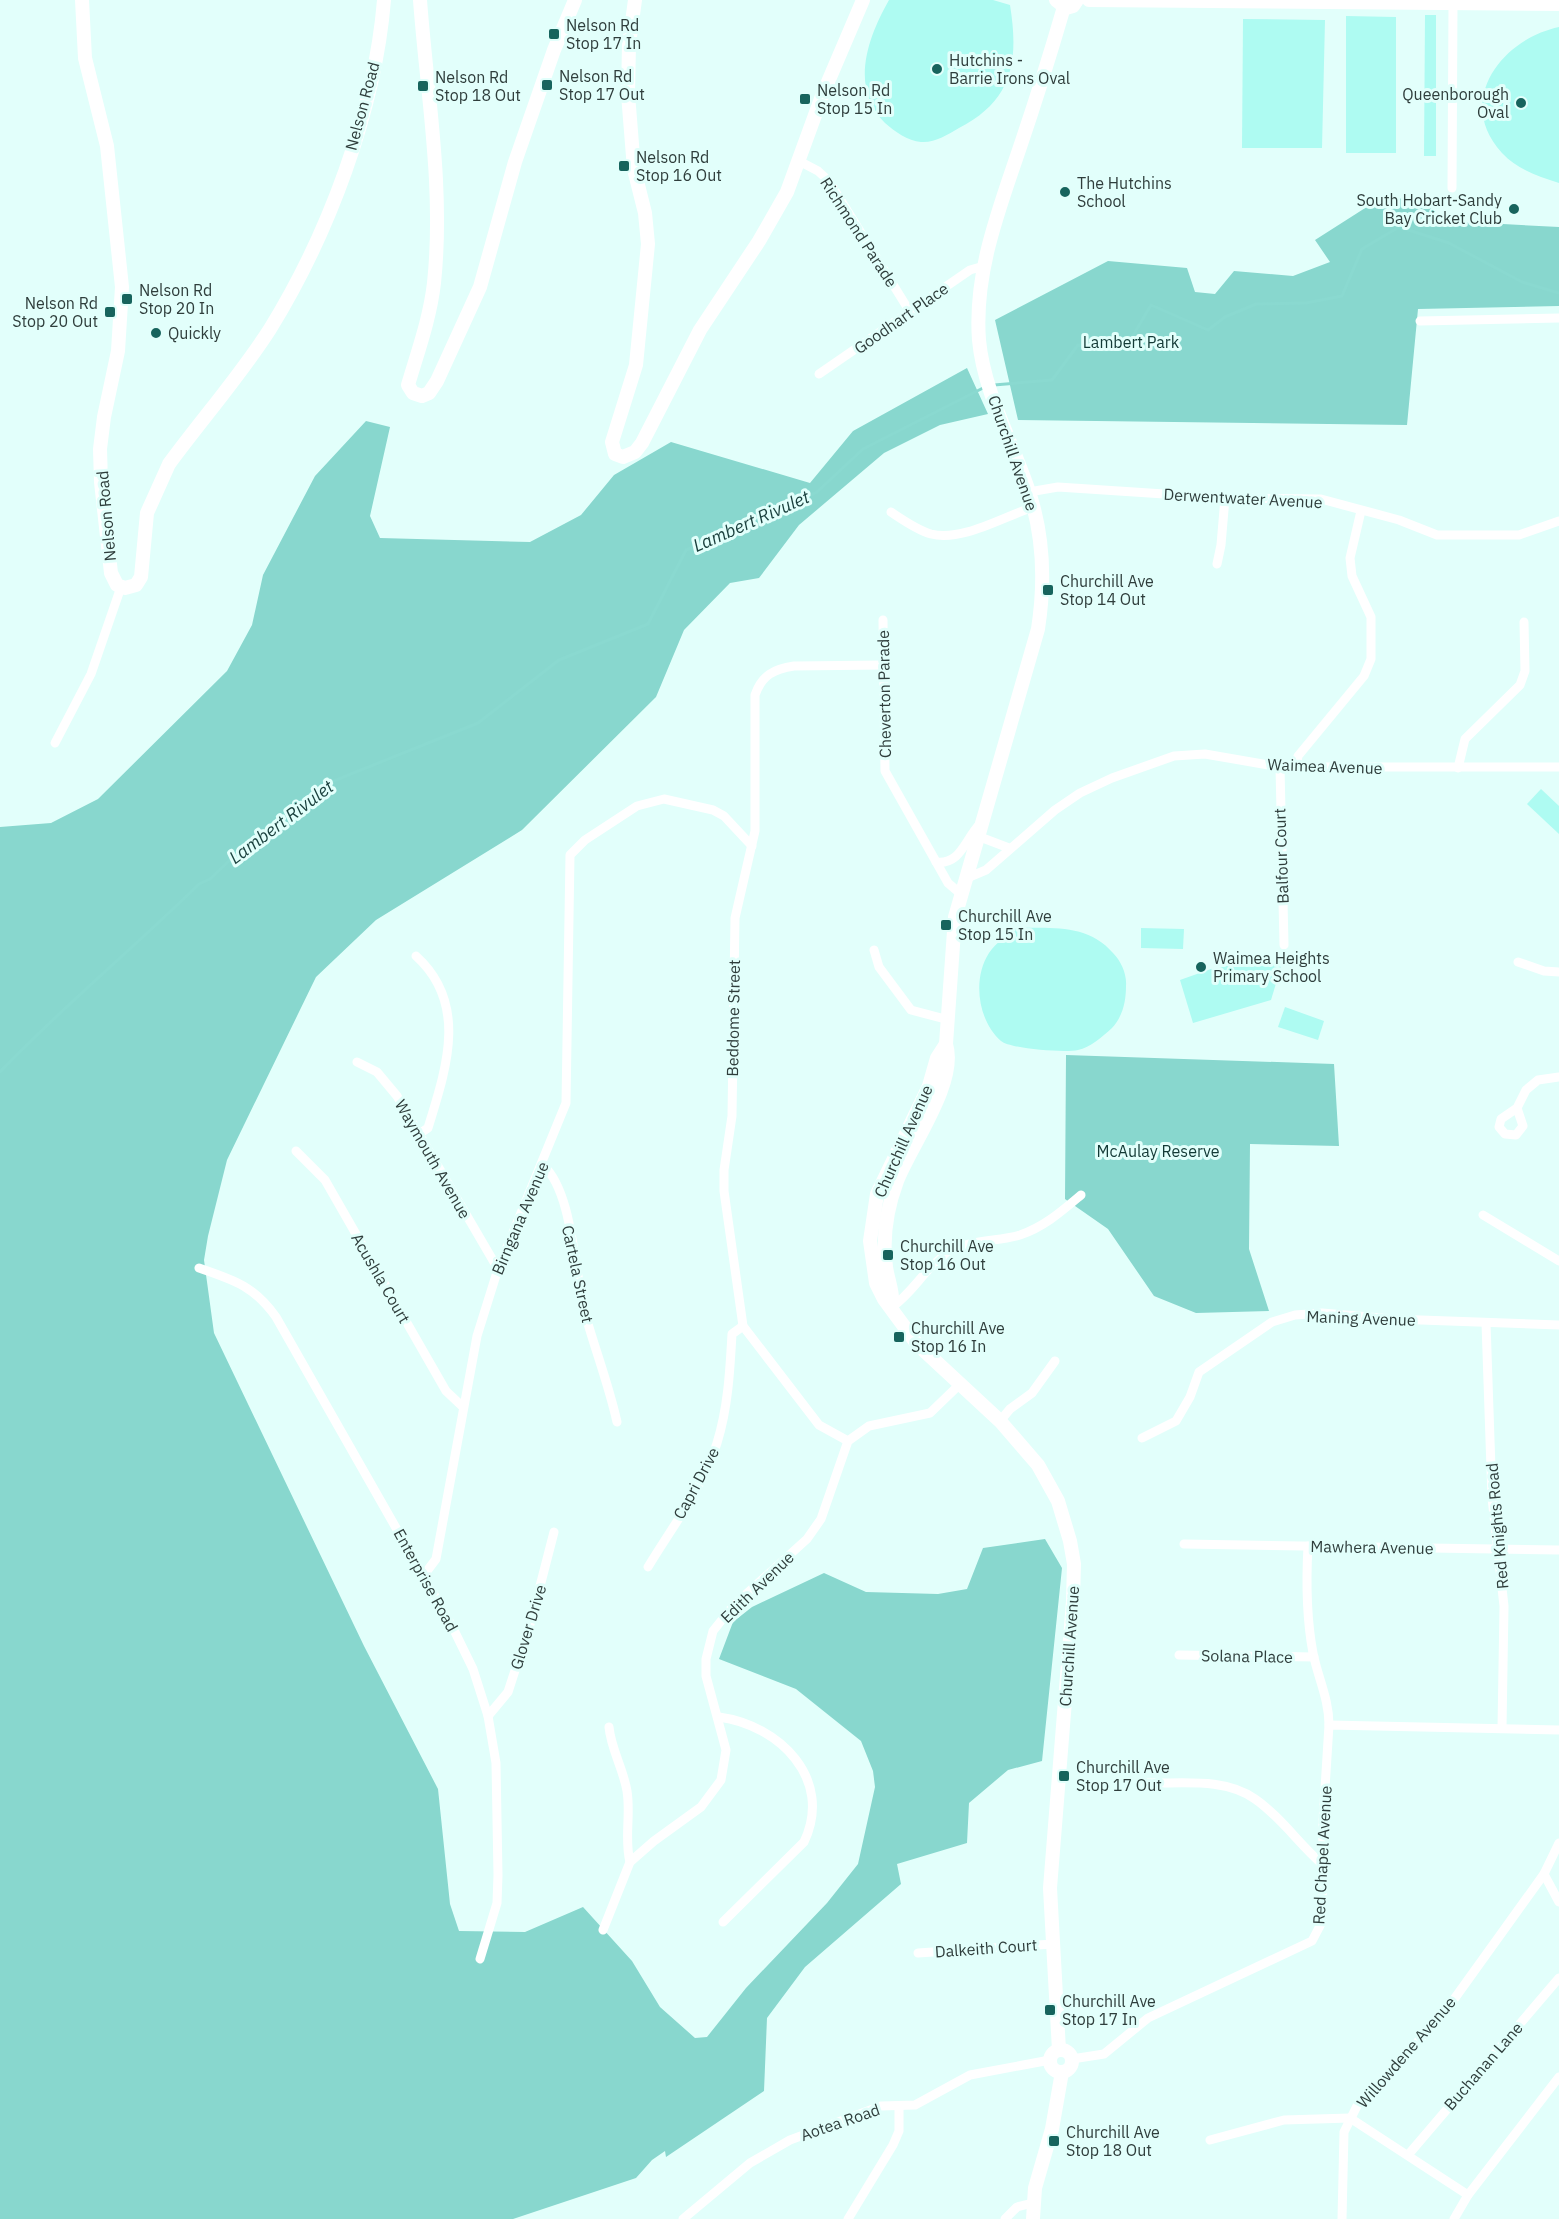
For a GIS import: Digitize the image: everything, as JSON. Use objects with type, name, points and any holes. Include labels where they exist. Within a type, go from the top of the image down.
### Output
[{"type":"street","name":"Nelson Road","points":[[82,0],[85,57],[107,146],[122,287],[118,351],[104,417],[100,449],[111,573],[114,582],[121,587],[133,586],[141,577],[147,513],[169,464],[268,332],[296,282],[325,220],[356,132],[370,80],[384,0]]},
{"type":"street","points":[[420,0],[432,106],[437,226],[429,313],[408,385],[413,393],[422,396],[431,390],[440,375],[480,287],[515,162],[554,50],[575,0]]},
{"type":"street","points":[[634,0],[629,44],[628,94],[634,169],[648,244],[636,365],[611,447],[615,454],[627,456],[642,443],[700,330],[771,221],[799,161],[822,96],[863,0]]},
{"type":"street","points":[[1060,4],[1073,6],[1077,0]]},
{"type":"street","points":[[1089,0],[1559,4]]},
{"type":"street","name":"Churchill Avenue","points":[[1054,2055],[1052,1857],[1071,1640],[1074,1564],[1071,1541],[1058,1501],[1038,1465],[1000,1421],[917,1344],[884,1299],[876,1283],[870,1241],[875,1204],[884,1178],[928,1086],[937,1059],[946,1044],[950,1020],[954,925],[1038,629],[1044,588],[1034,507],[986,376],[979,339],[984,266],[990,236],[1060,4]]},
{"type":"street","points":[[1452,188],[1454,4]]},
{"type":"street","name":"Richmond Parade","points":[[799,161],[818,171],[829,181],[910,312]]},
{"type":"street","name":"Goodhart Place","points":[[819,374],[970,270],[984,266]]},
{"type":"street","points":[[1420,321],[1559,318]]},
{"type":"street","name":"Derwentwater Avenue","points":[[1029,492],[1058,487],[1225,498],[1309,498],[1399,520],[1437,535],[1519,534],[1559,521]]},
{"type":"street","points":[[1217,564],[1225,498]]},
{"type":"street","points":[[891,512],[923,531],[941,535],[979,529],[1034,507]]},
{"type":"street","points":[[1296,767],[1298,756],[1364,676],[1371,659],[1371,617],[1352,576],[1350,558],[1361,511]]},
{"type":"street","points":[[55,743],[91,675],[121,587]]},
{"type":"street","name":"Cheverton Parade","points":[[883,620],[885,771],[948,883],[962,894]]},
{"type":"street","points":[[1458,768],[1465,738],[1520,685],[1525,671],[1524,622]]},
{"type":"street","name":"Beddome Street","points":[[743,1326],[724,1170],[732,1116],[735,918],[754,831],[755,694],[759,682],[780,668],[884,665]]},
{"type":"street","name":"Waimea Avenue","points":[[967,878],[986,870],[1055,810],[1080,793],[1112,778],[1174,756],[1205,754],[1280,767],[1559,767]]},
{"type":"street","name":"Balfour Court","points":[[1280,767],[1284,945]]},
{"type":"street","name":"Birngana Avenue","points":[[424,1575],[436,1559],[477,1336],[498,1269],[543,1165],[562,1116],[568,1090],[570,855],[585,840],[638,806],[664,799],[713,810],[723,816],[752,846]]},
{"type":"street","points":[[936,862],[952,861],[957,857],[969,835],[984,820]]},
{"type":"street","points":[[980,837],[1009,848]]},
{"type":"street","points":[[874,950],[879,967],[910,1010],[950,1020]]},
{"type":"street","points":[[416,956],[435,976],[446,1001],[448,1014],[446,1064],[442,1082],[428,1128],[419,1134]]},
{"type":"street","points":[[1518,962],[1544,971],[1559,972]]},
{"type":"street","name":"Waymouth Avenue","points":[[357,1062],[367,1064],[387,1080],[498,1269]]},
{"type":"street","points":[[1518,1108],[1526,1090],[1538,1080],[1559,1077]]},
{"type":"street","name":"Acushla Court","points":[[296,1151],[325,1180],[446,1391],[463,1407]]},
{"type":"street","name":"Cartela Street","points":[[543,1165],[555,1176],[570,1234],[585,1315],[609,1386],[617,1422]]},
{"type":"street","points":[[892,1307],[910,1293],[928,1270],[947,1253],[974,1243],[1018,1235],[1044,1225],[1082,1195]]},
{"type":"street","points":[[1483,1215],[1559,1261]]},
{"type":"street","name":"Enterprise Road","points":[[199,1268],[241,1282],[256,1293],[276,1317],[424,1575],[473,1669],[488,1716],[496,1763],[497,1903],[480,1959]]},
{"type":"street","name":"Maning Avenue","points":[[1143,1438],[1176,1421],[1190,1397],[1199,1372],[1272,1323],[1295,1315],[1322,1313],[1559,1325]]},
{"type":"street","name":"Red Knights Road","points":[[1486,1323],[1492,1498],[1504,1606],[1502,1728]]},
{"type":"street","points":[[743,1326],[819,1425],[848,1441],[869,1426],[930,1413],[959,1385]]},
{"type":"street","name":"Capri Drive","points":[[648,1567],[704,1474],[717,1444],[724,1417],[732,1334],[743,1326]]},
{"type":"street","points":[[1000,1421],[1010,1409],[1032,1393],[1055,1361]]},
{"type":"street","name":"Edith Avenue","points":[[603,1930],[630,1862],[654,1840],[700,1807],[716,1790],[725,1769],[726,1750],[719,1717],[706,1676],[706,1659],[712,1631],[733,1606],[807,1539],[821,1519],[848,1441]]},
{"type":"street","name":"Glover Drive","points":[[488,1716],[508,1692],[531,1621],[554,1532]]},
{"type":"street","name":"Mawhera Avenue","points":[[1184,1544],[1559,1550]]},
{"type":"street","name":"Red Chapel Avenue","points":[[1072,2060],[1104,2054],[1148,2018],[1301,1949],[1312,1941],[1322,1922],[1322,1864],[1329,1725],[1326,1694],[1314,1657],[1307,1617],[1308,1546]]},
{"type":"street","name":"Solana Place","points":[[1179,1655],[1314,1657]]},
{"type":"street","points":[[719,1717],[736,1719],[793,1754],[810,1784],[812,1803],[808,1833],[804,1842],[723,1922]]},
{"type":"street","points":[[1329,1725],[1559,1730]]},
{"type":"street","points":[[609,1727],[611,1743],[623,1773],[628,1794],[626,1848],[630,1862]]},
{"type":"street","points":[[1145,1783],[1223,1785],[1241,1791],[1256,1800],[1322,1864]]},
{"type":"street","name":"Willowdene Avenue","points":[[1342,2219],[1342,2147],[1350,2118],[1365,2094],[1442,2016],[1544,1874],[1559,1843]]},
{"type":"street","points":[[1544,1874],[1559,1902]]},
{"type":"street","name":"Dalkeith Court","points":[[918,1953],[1053,1944]]},
{"type":"street","name":"Buchanan Lane","points":[[1408,2155],[1559,1978]]},
{"type":"street","points":[[1069,2053],[1072,2060],[1068,2069],[1062,2072],[1052,2067],[1054,2055],[1069,2053]]},
{"type":"street","name":"Aotea Road","points":[[683,2219],[750,2163],[783,2143],[881,2106],[915,2105],[969,2075],[1054,2055]]},
{"type":"street","points":[[1032,2219],[1033,2203],[1052,2129],[1062,2072]]},
{"type":"street","points":[[1454,2219],[1467,2195],[1559,2077]]},
{"type":"street","points":[[848,2219],[893,2145],[899,2131],[899,2106]]},
{"type":"street","points":[[1210,2140],[1284,2120],[1350,2118],[1467,2195]]},
{"type":"street","points":[[1005,2219],[1017,2207],[1033,2203]]},
{"type":"shaded area","name":"Hutchins - Barrie Irons Oval","points":[[889,0],[993,0],[1010,5],[1013,25],[1012,61],[1001,92],[977,117],[936,140],[916,141],[897,132],[885,123],[874,109],[867,94],[865,78],[869,46]]},
{"type":"shaded area","points":[[1425,15],[1436,15],[1436,156],[1424,156]]},
{"type":"shaded area","points":[[1346,16],[1396,17],[1396,153],[1346,153]]},
{"type":"shaded area","points":[[1243,19],[1325,20],[1322,148],[1242,148]]},
{"type":"shaded area","name":"Queenborough Oval","points":[[1559,27],[1559,183],[1529,172],[1508,159],[1488,133],[1483,113],[1484,93],[1491,75],[1503,58],[1519,44]]},
{"type":"shaded area","points":[[1541,789],[1559,806],[1559,834],[1527,804]]},
{"type":"shaded area","points":[[1016,928],[1056,928],[1081,932],[1103,944],[1113,953],[1123,968],[1126,981],[1123,1008],[1112,1028],[1087,1047],[1062,1051],[1038,1050],[1007,1044],[993,1033],[980,999],[980,975],[989,953]]},
{"type":"shaded area","points":[[1141,928],[1184,929],[1183,949],[1141,948]]},
{"type":"shaded area","points":[[1258,959],[1281,967],[1271,1000],[1193,1023],[1180,980],[1211,969]]},
{"type":"shaded area","points":[[1285,1007],[1324,1021],[1318,1040],[1278,1027]]},
{"type":"green space","name":"Lambert Park","points":[[1390,198],[1420,200],[1447,221],[1559,227],[1559,306],[1418,309],[1407,425],[1018,420],[995,320],[1108,261],[1187,268],[1195,292],[1215,294],[1234,271],[1293,276],[1330,262],[1315,240],[1373,203]]},
{"type":"green space","points":[[967,368],[988,414],[940,425],[884,453],[799,525],[759,578],[730,583],[684,630],[656,697],[522,830],[376,920],[316,977],[227,1160],[204,1260],[214,1333],[364,1646],[438,1789],[450,1904],[459,1931],[525,1932],[583,1907],[632,1961],[660,2007],[695,2038],[707,2037],[746,1988],[827,1903],[858,1864],[875,1787],[873,1771],[861,1741],[796,1689],[719,1659],[733,1622],[752,1607],[824,1573],[866,1592],[938,1594],[967,1589],[983,1548],[1045,1539],[1062,1568],[1042,1761],[1008,1770],[969,1803],[967,1843],[897,1864],[901,1884],[805,1967],[767,2018],[764,2091],[666,2157],[665,2151],[652,2160],[636,2178],[513,2219],[0,2219],[0,827],[51,823],[98,799],[227,671],[252,625],[263,575],[315,476],[366,421],[390,427],[370,516],[380,538],[530,542],[581,515],[614,475],[671,442],[810,483],[853,431]]},
{"type":"green space","name":"McAulay Reserve","points":[[1066,1055],[1334,1064],[1339,1146],[1250,1144],[1249,1249],[1269,1311],[1196,1313],[1154,1296],[1108,1229],[1065,1199]]},
{"type":"waterway","name":"Lambert Rivulet","points":[[994,385],[1052,380],[1078,345],[1106,351],[1131,339],[1151,305],[1208,330],[1225,317],[1256,304],[1306,303],[1342,296],[1362,249],[1399,227],[1449,243],[1522,282],[1559,293]]},
{"type":"waterway","name":"Lambert Rivulet","points":[[0,1072],[199,884],[210,879],[252,839],[326,784],[478,723],[559,660],[648,624],[686,550],[707,542],[733,526],[769,516],[817,492],[863,449],[985,387]]},
{"type":"place","name":"Nelson Rd Stop 17 In","points":[[554,34]]},
{"type":"place","name":"Hutchins - Barrie Irons Oval","points":[[937,69]]},
{"type":"place","name":"Nelson Rd Stop 17 Out","points":[[547,85]]},
{"type":"place","name":"Nelson Rd Stop 18 Out","points":[[423,86]]},
{"type":"place","name":"Nelson Rd Stop 15 In","points":[[805,99]]},
{"type":"place","name":"Queenborough Oval","points":[[1521,103]]},
{"type":"place","name":"Nelson Rd Stop 16 Out","points":[[624,166]]},
{"type":"place","name":"The Hutchins School","points":[[1065,192]]},
{"type":"place","name":"South Hobart-Sandy Bay Cricket Club","points":[[1514,209]]},
{"type":"place","name":"Nelson Rd Stop 20 In","points":[[127,299]]},
{"type":"place","name":"Nelson Rd Stop 20 Out","points":[[110,312]]},
{"type":"place","name":"Quickly","points":[[156,333]]},
{"type":"place","name":"Churchill Ave Stop 14 Out","points":[[1048,590]]},
{"type":"place","name":"Churchill Ave Stop 15 In","points":[[946,925]]},
{"type":"place","name":"Waimea Heights Primary School","points":[[1201,967]]},
{"type":"place","name":"Churchill Ave Stop 16 Out","points":[[888,1255]]},
{"type":"place","name":"Churchill Ave Stop 16 In","points":[[899,1337]]},
{"type":"place","name":"Churchill Ave Stop 17 Out","points":[[1064,1776]]},
{"type":"place","name":"Churchill Ave Stop 17 In","points":[[1050,2010]]},
{"type":"place","name":"Churchill Ave Stop 18 Out","points":[[1054,2141]]}]
